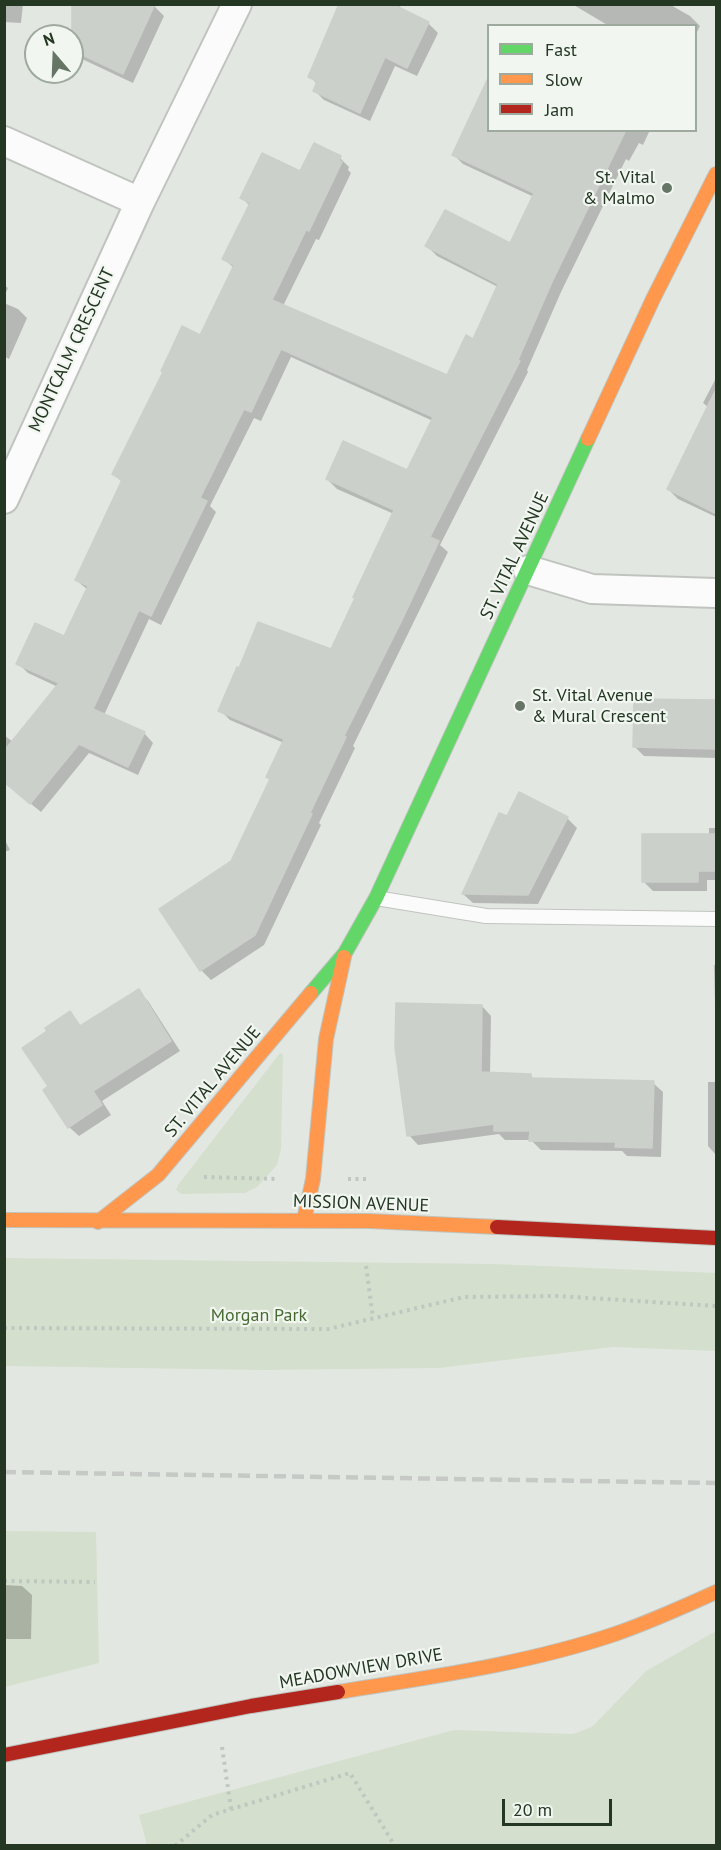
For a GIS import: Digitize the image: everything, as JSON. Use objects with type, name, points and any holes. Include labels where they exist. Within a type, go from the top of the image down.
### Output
[{"type":"street","name":"MONTCALM CRESCENT","points":[[4,499],[140,202],[237,4]]},
{"type":"street","points":[[4,141],[140,202]]},
{"type":"street","name":"ST. VITAL AVENUE","points":[[98,1222],[158,1175],[345,952],[376,898],[653,299],[717,174]]},
{"type":"street","points":[[528,570],[592,589],[717,594]]},
{"type":"street","name":"ST. VITAL AVENUE","points":[[304,1220],[313,1179],[326,1039],[345,952]]},
{"type":"street","name":"MISSION AVENUE","points":[[4,1220],[98,1222],[304,1220],[717,1238]]},
{"type":"street","name":"MEADOWVIEW DRIVE","points":[[4,1755],[218,1713],[499,1664],[599,1638],[679,1612],[717,1592]]},
{"type":"lane","points":[[376,898],[486,916],[717,919]]},
{"type":"path","points":[[158,1175],[370,1179]]},
{"type":"path","points":[[366,1266],[373,1318]]},
{"type":"path","points":[[4,1328],[328,1329],[464,1296],[558,1296],[717,1306]]},
{"type":"path","points":[[4,1581],[95,1582]]},
{"type":"path","points":[[218,1713],[231,1809]]},
{"type":"path","points":[[175,1845],[212,1815],[350,1773],[395,1845]]},
{"type":"green space","points":[[280,1053],[283,1054],[281,1149],[277,1165],[257,1187],[245,1193],[181,1194],[176,1190],[178,1185]]},
{"type":"green space","name":"Morgan Park","points":[[5,1258],[494,1264],[716,1273],[716,1351],[613,1347],[439,1368],[261,1370],[5,1366]]},
{"type":"green space","points":[[5,1531],[96,1532],[99,1663],[5,1687]]},
{"type":"green space","points":[[716,1631],[716,1845],[147,1845],[139,1815],[454,1730],[573,1734],[592,1727],[646,1671]]},
{"type":"building","points":[[72,4],[155,4],[123,74],[84,56],[84,24],[72,24]]},
{"type":"building","points":[[339,4],[392,4],[429,22],[407,68],[385,57],[360,113],[313,91],[317,81],[308,77]]},
{"type":"building","points":[[487,80],[487,132],[625,132],[552,282],[518,360],[520,361],[430,537],[439,541],[344,736],[346,737],[310,813],[312,814],[255,935],[200,971],[159,909],[231,861],[270,779],[266,777],[284,739],[218,711],[258,622],[331,649],[355,598],[353,597],[394,510],[326,479],[343,441],[407,470],[433,417],[281,349],[251,412],[244,409],[200,498],[207,501],[151,616],[139,610],[93,709],[145,732],[128,767],[79,744],[30,804],[4,782],[4,751],[59,683],[16,664],[35,623],[64,636],[88,586],[75,580],[122,480],[112,474],[163,372],[161,371],[182,326],[200,335],[234,265],[222,259],[250,203],[240,198],[262,153],[300,171],[314,143],[341,156],[339,160],[342,162],[272,300],[447,375],[466,335],[473,339],[498,284],[425,246],[445,210],[510,243],[534,193],[452,155]]},
{"type":"building","points":[[717,387],[717,514],[667,489]]},
{"type":"building","points":[[634,699],[717,700],[717,749],[633,747]]},
{"type":"building","points":[[519,792],[568,817],[528,895],[462,894],[499,813],[507,816]]},
{"type":"building","points":[[642,834],[717,834],[717,871],[698,871],[698,882],[642,882]]},
{"type":"building","points":[[139,989],[171,1041],[93,1091],[102,1105],[68,1128],[43,1090],[48,1086],[22,1048],[70,1011],[80,1026]]},
{"type":"building","points":[[396,1003],[482,1005],[481,1072],[531,1074],[531,1078],[654,1081],[652,1148],[615,1147],[616,1142],[529,1141],[530,1131],[494,1131],[494,1124],[407,1136],[395,1047]]},
{"type":"railway","points":[[4,1472],[716,1483]]},
{"type":"traffic: fast","points":[[311,993],[345,953],[376,898],[588,439]]},
{"type":"traffic: slow","points":[[588,439],[653,299],[716,174]]},
{"type":"traffic: slow","points":[[304,1220],[313,1179],[326,1039],[344,957]]},
{"type":"traffic: slow","points":[[98,1222],[158,1175],[311,993]]},
{"type":"traffic: slow","points":[[4,1220],[369,1221],[497,1227]]},
{"type":"traffic: slow","points":[[338,1692],[478,1669],[547,1654],[628,1629],[716,1592]]},
{"type":"traffic: jam","points":[[497,1227],[716,1238]]},
{"type":"traffic: jam","points":[[4,1755],[251,1706],[338,1692]]},
{"type":"place","name":"St. Vital & Malmo","points":[[667,188]]},
{"type":"place","name":"St. Vital Avenue & Mural Crescent","points":[[520,706]]}]
